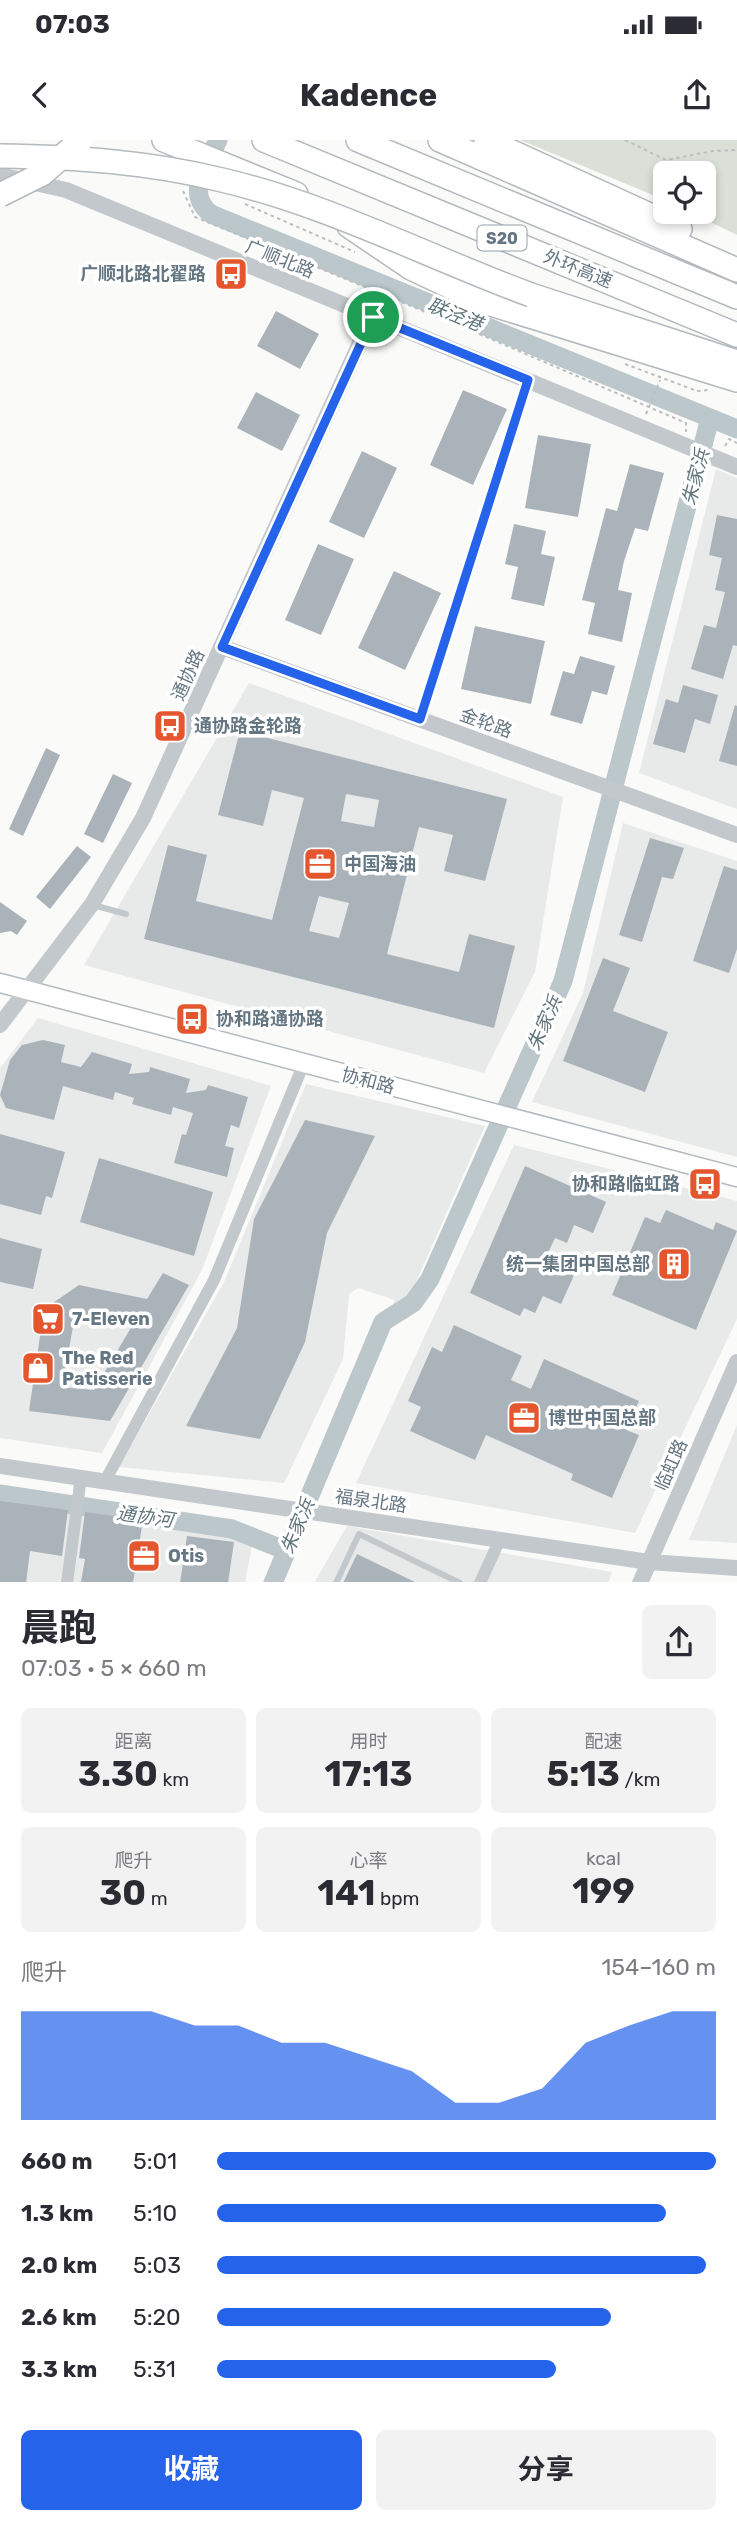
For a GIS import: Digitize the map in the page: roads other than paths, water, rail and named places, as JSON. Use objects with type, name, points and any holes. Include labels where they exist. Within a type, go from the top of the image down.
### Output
[{"type":"highway","points":[[0,195],[42,174],[81,140]]},
{"type":"highway","points":[[164,140],[233,166],[306,199],[411,268],[446,286],[516,313],[737,380]]},
{"type":"highway","name":"外环高速","points":[[358,140],[737,297]]},
{"type":"highway","points":[[440,140],[737,270]]},
{"type":"highway","points":[[486,140],[737,254]]},
{"type":"highway","name":"外环高速","points":[[266,141],[737,335]]},
{"type":"highway","points":[[0,156],[129,163],[222,180],[306,205],[531,295],[737,362]]},
{"type":"main road","name":"协和路","points":[[0,983],[737,1177]]},
{"type":"street","name":"广顺北路","points":[[0,175],[66,190],[737,467]]},
{"type":"street","name":"通协路","points":[[0,1025],[92,904],[144,818],[373,317]]},
{"type":"street","points":[[420,719],[528,380]]},
{"type":"street","name":"金轮路","points":[[222,647],[737,835]]},
{"type":"street","points":[[105,1480],[214,1280],[304,1063]]},
{"type":"street","name":"临虹路","points":[[640,1582],[737,1362]]},
{"type":"street","name":"福泉北路","points":[[0,1466],[649,1562],[737,1568]]},
{"type":"street","points":[[67,1582],[81,1477]]},
{"type":"street","points":[[480,1582],[500,1539]]},
{"type":"lane","points":[[92,904],[127,914]]},
{"type":"lane","points":[[336,1582],[359,1534],[458,1582]]},
{"type":"waterway","name":"联泾港","points":[[218,140],[204,168],[198,188],[203,206],[211,214],[737,429]]},
{"type":"waterway","name":"朱家浜","points":[[273,1582],[383,1322],[413,1303],[430,1279],[563,981],[710,418]]},
{"type":"waterway","name":"通协河","points":[[0,1494],[232,1529],[287,1551]]},
{"type":"place","name":"广顺北路北翟路","points":[[231,274]]},
{"type":"place","name":"通协路金轮路","points":[[170,726]]},
{"type":"place","name":"中国海油","points":[[320,864]]},
{"type":"place","name":"协和路通协路","points":[[192,1019]]},
{"type":"place","name":"协和路临虹路","points":[[705,1184]]},
{"type":"place","name":"统一集团中国总部","points":[[674,1264]]},
{"type":"place","name":"7-Eleven","points":[[48,1319]]},
{"type":"place","name":"The Red Patisserie","points":[[38,1368]]},
{"type":"place","name":"博世中国总部","points":[[524,1418]]},
{"type":"place","name":"Otis","points":[[144,1556]]}]
